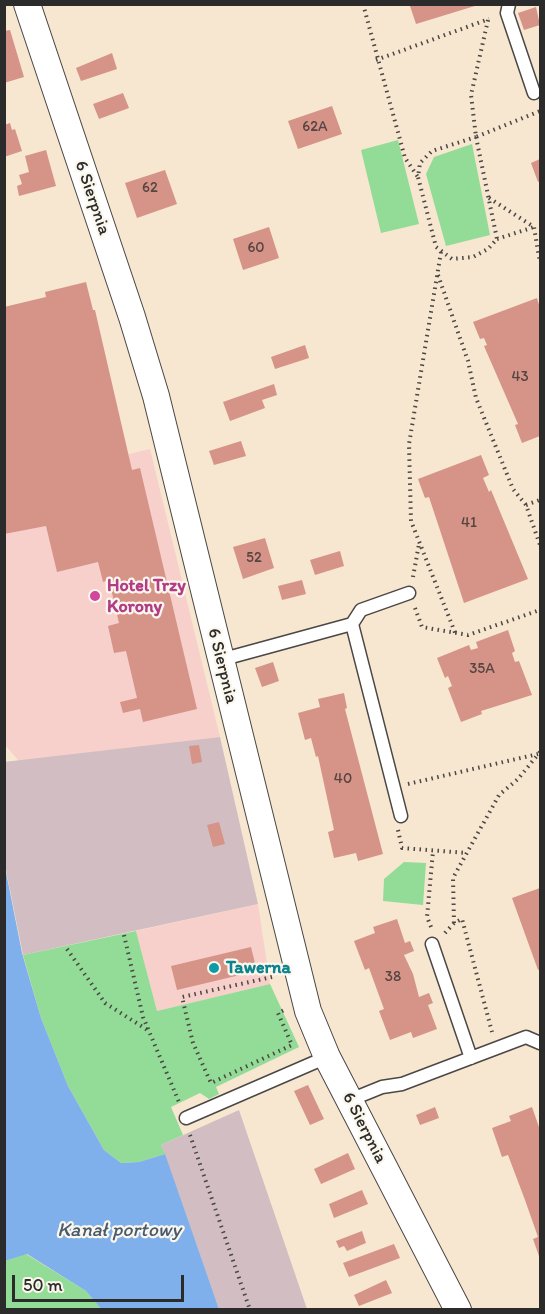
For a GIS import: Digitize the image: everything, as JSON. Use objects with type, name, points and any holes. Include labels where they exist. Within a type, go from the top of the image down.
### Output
[{"type":"street","name":"6 Sierpnia","points":[[27,4],[149,373],[302,992],[316,1035],[458,1310]]},
{"type":"lane","points":[[508,9],[534,93]]},
{"type":"lane","points":[[220,660],[352,624],[361,610],[409,593]]},
{"type":"lane","points":[[352,624],[401,816]]},
{"type":"lane","points":[[434,944],[471,1058]]},
{"type":"lane","points":[[350,1100],[382,1087],[402,1084],[526,1037],[540,1043]]},
{"type":"lane","points":[[186,1118],[327,1056]]},
{"type":"path","points":[[363,4],[376,60],[405,158],[418,177],[436,247],[452,259],[473,257],[488,249],[497,239],[534,227]]},
{"type":"path","points":[[376,60],[488,20],[508,9]]},
{"type":"path","points":[[488,20],[471,95],[476,137],[497,239]]},
{"type":"path","points":[[418,177],[420,163],[432,150],[476,137],[540,111]]},
{"type":"path","points":[[488,198],[534,227],[540,263]]},
{"type":"path","points":[[441,252],[409,444],[411,521],[456,634]]},
{"type":"path","points":[[438,274],[468,361],[476,398],[513,489],[526,505],[540,545]]},
{"type":"path","points":[[526,505],[540,500]]},
{"type":"path","points":[[420,543],[409,593],[422,627],[468,635],[540,610]]},
{"type":"path","points":[[393,788],[540,753]]},
{"type":"path","points":[[454,922],[453,878],[500,795],[518,779],[540,753]]},
{"type":"path","points":[[401,816],[397,829],[402,848],[467,853]]},
{"type":"path","points":[[433,850],[427,916],[434,944]]},
{"type":"path","points":[[434,944],[454,922],[462,919],[496,1049]]},
{"type":"path","points":[[124,935],[143,1017],[186,1118],[250,1310]]},
{"type":"path","points":[[67,949],[105,1003],[149,1031]]},
{"type":"path","points":[[272,977],[182,997],[194,1043],[211,1083],[292,1045],[278,1013],[285,1010]]},
{"type":"shaded area","name":"Hotel Trzy Korony","points":[[150,449],[220,737],[19,761],[5,745],[4,470],[46,474]]},
{"type":"shaded area","points":[[220,737],[258,904],[23,955],[5,865],[4,762]]},
{"type":"shaded area","points":[[258,904],[270,984],[157,1011],[136,931]]},
{"type":"shaded area","points":[[239,1110],[307,1309],[219,1309],[161,1145]]},
{"type":"green space","points":[[398,140],[419,224],[381,233],[361,150]]},
{"type":"green space","points":[[472,144],[490,235],[446,246],[426,174],[434,157]]},
{"type":"green space","points":[[404,862],[426,863],[423,905],[383,901],[384,879]]},
{"type":"green space","points":[[136,931],[157,1011],[270,984],[299,1047],[216,1087],[219,1094],[209,1099],[200,1093],[171,1107],[183,1135],[161,1145],[165,1154],[139,1162],[121,1163],[104,1150],[68,1086],[41,1018],[23,955]]},
{"type":"green space","points":[[26,1254],[86,1291],[101,1309],[5,1309],[5,1261]]},
{"type":"water","name":"Kanał portowy","points":[[5,867],[22,953],[41,1018],[68,1086],[104,1150],[121,1163],[139,1162],[165,1154],[219,1309],[101,1309],[86,1291],[27,1254],[5,1261]]},
{"type":"building","points":[[414,4],[478,5],[416,24],[410,6]]},
{"type":"building","points":[[536,7],[540,25],[524,30],[518,13]]},
{"type":"building","points":[[10,30],[24,77],[4,83],[4,31]]},
{"type":"building","points":[[112,53],[117,69],[81,81],[76,68]]},
{"type":"building","points":[[123,93],[129,108],[99,119],[93,104]]},
{"type":"building","points":[[332,106],[342,134],[298,149],[288,121]]},
{"type":"building","points":[[10,123],[12,130],[15,129],[22,151],[4,157],[4,125]]},
{"type":"building","points":[[46,150],[56,186],[19,196],[17,186],[22,184],[19,175],[29,172],[25,156]]},
{"type":"building","points":[[540,159],[540,181],[538,182],[531,163]]},
{"type":"building","points":[[165,170],[177,204],[137,218],[125,183]]},
{"type":"building","points":[[269,227],[279,258],[243,270],[233,239]]},
{"type":"building","points":[[86,282],[93,310],[95,310],[132,470],[140,468],[197,709],[143,722],[140,709],[123,713],[120,702],[137,698],[126,651],[114,653],[108,626],[119,623],[109,580],[103,582],[98,562],[57,572],[46,526],[4,534],[4,307],[46,297],[45,292]]},
{"type":"building","points":[[537,298],[540,308],[540,436],[522,443],[515,425],[518,424],[484,346],[487,345],[484,338],[480,339],[473,322]]},
{"type":"building","points":[[305,345],[309,358],[275,369],[271,357]]},
{"type":"building","points":[[274,384],[277,395],[262,400],[265,408],[230,421],[223,402]]},
{"type":"building","points":[[241,441],[246,456],[214,465],[209,451]]},
{"type":"building","points":[[481,455],[489,475],[483,478],[489,492],[491,490],[528,579],[464,603],[429,497],[425,498],[418,479]]},
{"type":"building","points":[[265,538],[274,568],[243,579],[233,547]]},
{"type":"building","points":[[340,551],[344,566],[315,575],[310,560]]},
{"type":"building","points":[[302,580],[306,594],[282,600],[278,586]]},
{"type":"building","points":[[508,630],[515,651],[512,653],[515,662],[519,661],[532,695],[481,711],[482,714],[461,722],[448,688],[452,686],[448,676],[445,678],[437,658],[469,645],[471,650],[478,648],[476,642]]},
{"type":"building","points":[[273,662],[279,681],[262,687],[255,668]]},
{"type":"building","points":[[344,693],[347,708],[345,709],[383,854],[358,861],[356,853],[334,858],[328,832],[334,830],[318,756],[316,757],[311,738],[305,740],[298,713],[320,707],[318,699]]},
{"type":"building","points":[[199,745],[202,762],[192,764],[189,746]]},
{"type":"building","points":[[219,822],[225,844],[213,847],[207,825]]},
{"type":"building","points":[[540,888],[540,969],[538,970],[512,898]]},
{"type":"building","points":[[397,919],[405,943],[410,941],[414,951],[404,955],[413,974],[419,997],[429,993],[433,1003],[428,1005],[437,1029],[413,1038],[411,1032],[390,1040],[379,1011],[384,1009],[369,968],[365,970],[354,941],[375,933],[373,927]]},
{"type":"building","name":"Tawerna","points":[[251,947],[257,971],[177,990],[171,966]]},
{"type":"building","points":[[308,1085],[324,1119],[310,1125],[294,1091]]},
{"type":"building","points":[[435,1107],[439,1118],[420,1125],[416,1115]]},
{"type":"building","points":[[532,1107],[540,1130],[540,1259],[533,1239],[538,1237],[525,1200],[508,1155],[502,1157],[492,1128],[511,1121],[509,1116]]},
{"type":"building","points":[[348,1153],[355,1169],[321,1184],[314,1169]]},
{"type":"building","points":[[362,1190],[368,1204],[334,1218],[329,1204]]},
{"type":"building","points":[[362,1231],[366,1243],[347,1251],[344,1246],[339,1248],[336,1241]]},
{"type":"building","points":[[394,1244],[400,1258],[349,1277],[343,1263]]},
{"type":"building","points":[[386,1280],[392,1293],[359,1306],[354,1295]]},
{"type":"place","name":"Hotel Trzy Korony","points":[[95,596]]},
{"type":"place","name":"Tawerna","points":[[214,968]]}]
